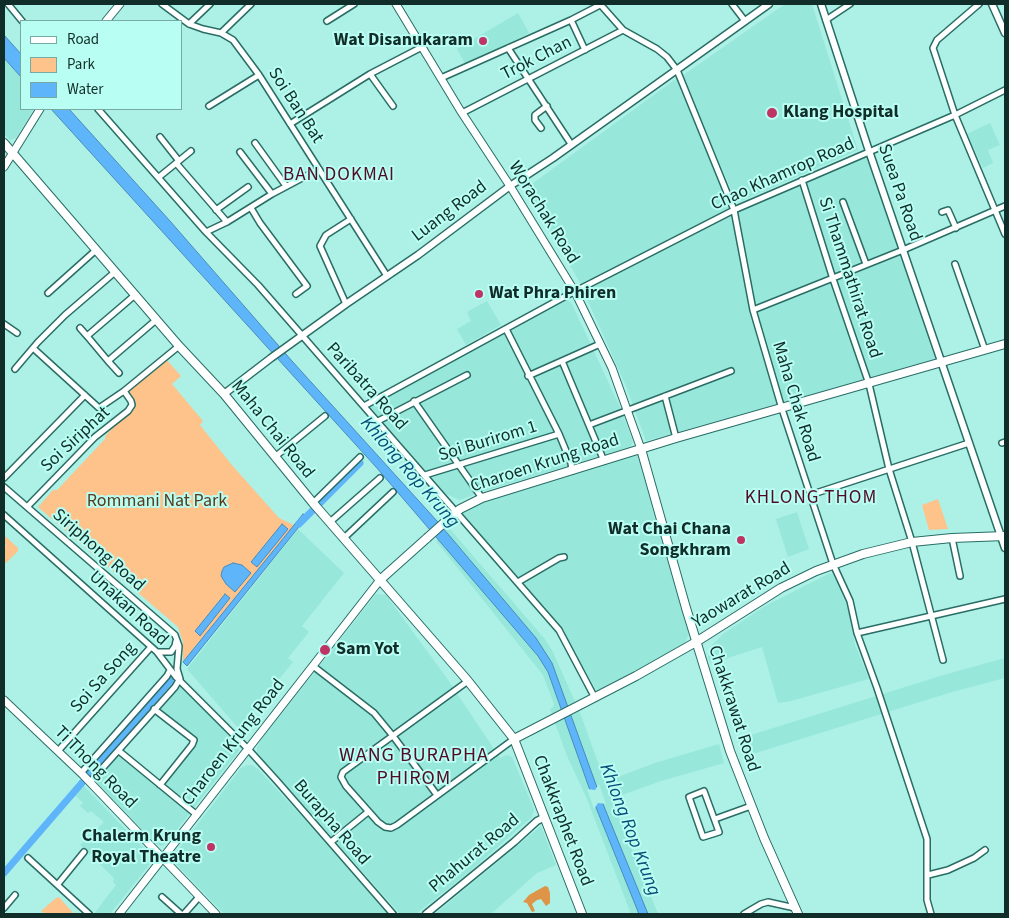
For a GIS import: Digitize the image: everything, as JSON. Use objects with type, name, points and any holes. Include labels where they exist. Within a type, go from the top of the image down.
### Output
[{"type":"main road","points":[[107,20],[120,4]]},
{"type":"main road","name":"Worachak Road","points":[[396,4],[575,292],[612,368],[641,450]]},
{"type":"main road","points":[[4,167],[39,111]]},
{"type":"main road","name":"Maha Chai Road","points":[[4,143],[156,320],[224,394],[316,506],[468,682],[514,739]]},
{"type":"main road","name":"Charoen Krung Road","points":[[119,914],[380,580],[456,512],[468,504],[676,438],[1005,344]]},
{"type":"main road","name":"Chakkrawat Road","points":[[641,450],[696,642],[730,751],[751,806],[796,911]]},
{"type":"main road","name":"Yaowarat Road","points":[[514,739],[595,698],[696,642],[781,588],[833,564],[912,542],[952,538],[1003,537]]},
{"type":"main road","name":"Ti Thong Road","points":[[4,700],[86,778],[216,914]]},
{"type":"main road","name":"Chakkraphet Road","points":[[514,739],[543,818],[582,914]]},
{"type":"street","points":[[8,4],[21,20]]},
{"type":"street","name":"Soi Ban Bat","points":[[162,4],[189,24],[221,32],[233,40],[259,75],[387,276]]},
{"type":"street","points":[[189,24],[210,4]]},
{"type":"street","points":[[221,32],[251,4]]},
{"type":"street","points":[[327,21],[354,4]]},
{"type":"street","points":[[441,78],[571,20],[601,4],[623,30]]},
{"type":"street","points":[[732,4],[745,21]]},
{"type":"street","name":"Luang Road","points":[[224,394],[346,304],[418,255],[510,186],[769,4]]},
{"type":"street","name":"Suea Pa Road","points":[[821,4],[869,151],[941,363],[1003,537],[1005,548]]},
{"type":"street","points":[[826,20],[850,4]]},
{"type":"street","points":[[979,4],[937,40],[933,48],[955,115],[1005,234]]},
{"type":"street","points":[[992,4],[1005,34]]},
{"type":"street","points":[[571,20],[585,50]]},
{"type":"street","name":"Trok Chan","points":[[462,113],[623,30]]},
{"type":"street","name":"Maha Chak Road","points":[[623,30],[667,56],[677,70],[734,210],[752,310],[782,409],[833,564],[850,601],[857,633],[928,839],[927,900],[931,914]]},
{"type":"street","points":[[290,124],[370,74],[422,47]]},
{"type":"street","points":[[508,48],[571,144]]},
{"type":"street","points":[[370,74],[393,106]]},
{"type":"street","points":[[209,106],[259,75]]},
{"type":"street","name":"Chao Khamrop Road","points":[[364,406],[575,292],[734,210],[955,115],[1005,90]]},
{"type":"street","points":[[541,128],[535,120],[535,115],[547,106]]},
{"type":"street","name":"Paribatra Road","points":[[99,110],[206,232],[258,284],[518,582],[559,631],[595,698]]},
{"type":"street","points":[[160,137],[177,162],[227,222]]},
{"type":"street","points":[[255,143],[286,186]]},
{"type":"street","points":[[158,177],[191,151]]},
{"type":"street","points":[[240,152],[272,194]]},
{"type":"street","points":[[206,232],[319,169]]},
{"type":"street","name":"Si Thammathirat Road","points":[[802,180],[869,384],[889,469],[912,542],[943,660]]},
{"type":"street","points":[[216,210],[248,187]]},
{"type":"street","points":[[843,202],[866,264]]},
{"type":"street","points":[[752,310],[833,279],[1005,206]]},
{"type":"street","points":[[251,208],[307,286],[296,294]]},
{"type":"street","points":[[942,212],[948,210],[956,228]]},
{"type":"street","points":[[346,304],[320,246],[326,235],[351,219]]},
{"type":"street","points":[[48,293],[96,250]]},
{"type":"street","points":[[955,264],[985,350]]},
{"type":"street","points":[[16,369],[33,348],[65,315],[115,272]]},
{"type":"street","points":[[87,336],[135,295]]},
{"type":"street","points":[[108,361],[156,320]]},
{"type":"street","points":[[4,324],[17,333]]},
{"type":"street","points":[[80,328],[119,373]]},
{"type":"street","points":[[506,329],[528,376],[559,434],[571,463],[572,471]]},
{"type":"street","points":[[528,376],[600,344]]},
{"type":"street","points":[[33,348],[99,408],[124,391],[179,346]]},
{"type":"street","points":[[562,361],[604,461]]},
{"type":"street","points":[[589,424],[731,371]]},
{"type":"street","points":[[378,421],[466,375]]},
{"type":"street","name":"Soi Siriphat","points":[[27,507],[94,437],[128,412],[132,401],[124,391]]},
{"type":"street","points":[[4,478],[84,395]]},
{"type":"street","points":[[665,396],[676,438]]},
{"type":"street","points":[[414,401],[482,498]]},
{"type":"street","points":[[276,456],[325,416]]},
{"type":"street","name":"Soi Burirom 1","points":[[425,476],[559,434]]},
{"type":"street","points":[[810,495],[969,443]]},
{"type":"street","points":[[316,506],[360,457]]},
{"type":"street","points":[[330,522],[380,478]]},
{"type":"street","name":"Siriphong Road","points":[[4,487],[174,635]]},
{"type":"street","points":[[344,538],[393,492]]},
{"type":"street","name":"Unakan Road","points":[[4,515],[157,652],[180,681],[248,749]]},
{"type":"street","points":[[952,538],[960,576]]},
{"type":"street","points":[[518,582],[559,558],[564,558]]},
{"type":"street","points":[[857,633],[1005,599]]},
{"type":"street","points":[[157,652],[171,652],[176,642],[174,635]]},
{"type":"street","points":[[86,778],[119,751],[180,681],[177,669],[179,646],[174,635]]},
{"type":"street","name":"Soi Sa Song","points":[[58,751],[151,647]]},
{"type":"street","points":[[313,666],[374,713],[437,795]]},
{"type":"street","points":[[86,778],[170,670]]},
{"type":"street","points":[[468,682],[343,772],[341,777],[346,786],[378,822],[385,827],[391,828],[514,739]]},
{"type":"street","points":[[154,709],[193,739],[194,742],[160,785]]},
{"type":"street","name":"Burapha Road","points":[[248,749],[393,914]]},
{"type":"street","points":[[119,751],[197,815]]},
{"type":"street","points":[[704,791],[714,819],[719,832],[703,838],[689,797],[704,791]]},
{"type":"street","points":[[714,819],[751,806]]},
{"type":"street","points":[[331,842],[368,812]]},
{"type":"street","name":"Phahurat Road","points":[[426,914],[543,818]]},
{"type":"street","points":[[928,875],[948,870],[974,858],[985,850]]},
{"type":"street","points":[[58,884],[84,852]]},
{"type":"street","points":[[28,858],[89,914]]},
{"type":"street","points":[[4,908],[15,895]]},
{"type":"street","points":[[162,897],[182,914],[199,897]]},
{"type":"street","points":[[744,914],[768,902],[796,911]]},
{"type":"shaded area","name":"Klang Hospital","points":[[785,4],[812,4],[858,150],[737,203],[682,76]]},
{"type":"shaded area","points":[[518,13],[529,33],[466,65],[457,49]]},
{"type":"shaded area","points":[[4,58],[20,76],[20,110],[33,110],[16,138],[10,140],[4,134]]},
{"type":"shaded area","points":[[677,78],[734,207],[865,151],[935,359],[646,441],[626,386],[579,281],[525,189]]},
{"type":"shaded area","points":[[990,123],[1000,145],[988,150],[993,163],[983,168],[967,134]]},
{"type":"shaded area","points":[[566,300],[571,302],[620,407],[633,442],[630,447],[460,500],[446,494],[367,404],[439,363],[511,330]]},
{"type":"shaded area","points":[[487,301],[501,325],[466,345],[457,329],[471,321],[467,312]]},
{"type":"shaded area","points":[[641,449],[689,633],[686,641],[681,646],[601,690],[596,689],[561,630],[456,511],[482,499]]},
{"type":"shaded area","points":[[797,512],[809,549],[788,557],[776,519]]},
{"type":"shaded area","points":[[449,528],[544,638],[552,650],[580,713],[608,790],[658,914],[631,914],[587,799],[567,756],[550,709],[554,704],[543,675],[436,541]]},
{"type":"shaded area","points":[[298,529],[344,573],[302,626],[309,632],[288,658],[293,662],[239,729],[187,669]]},
{"type":"shaded area","points":[[830,573],[833,574],[848,608],[855,645],[869,679],[778,703],[762,647],[712,663],[709,661],[710,647],[723,634],[765,606]]},
{"type":"shaded area","points":[[376,594],[386,595],[446,677],[500,758],[507,755],[512,757],[534,809],[532,817],[469,872],[416,914],[400,914],[257,753],[257,747],[264,736]]},
{"type":"shaded area","points":[[1005,658],[1005,678],[952,692],[743,757],[738,739],[947,674]]},
{"type":"shaded area","points":[[176,688],[185,688],[237,745],[239,751],[171,837],[161,846],[156,844],[94,780],[118,754],[160,787],[194,744],[158,709]]},
{"type":"shaded area","points":[[719,744],[724,763],[661,781],[622,795],[615,778],[655,763]]},
{"type":"shaded area","points":[[252,765],[258,769],[388,914],[224,914],[173,861],[173,856],[241,768]]},
{"type":"shaded area","points":[[83,785],[150,855],[150,864],[110,914],[94,914],[116,885],[113,882],[114,878],[80,845],[104,822],[91,811],[88,813],[80,806],[83,803],[74,794]]},
{"type":"shaded area","points":[[541,826],[556,865],[537,873],[491,914],[435,914]]},
{"type":"shaded area","points":[[545,886],[548,887],[550,893],[550,903],[546,906],[541,899],[537,900],[532,904],[535,911],[532,912],[527,903],[523,902],[529,895]]},
{"type":"green space","name":"Rommani Nat Park","points":[[165,358],[181,376],[172,384],[203,421],[200,425],[231,464],[279,518],[294,525],[183,662],[183,642],[178,627],[38,507],[53,490],[57,490],[134,406],[128,390]]},
{"type":"green space","points":[[938,499],[948,529],[929,530],[922,505]]},
{"type":"green space","points":[[4,535],[18,548],[18,551],[6,563],[4,561],[4,548],[6,545],[4,543]]},
{"type":"green space","points":[[59,897],[74,914],[46,914],[41,911],[56,898]]},
{"type":"water","points":[[4,35],[20,53],[20,76],[4,58]]},
{"type":"water","name":"Khlong Rop Krung","points":[[52,110],[70,110],[292,361],[437,521],[536,638],[552,663],[603,804],[648,914],[639,914],[597,810],[548,672],[538,656],[376,467]]},
{"type":"water","points":[[303,514],[306,518],[187,666],[183,662]]},
{"type":"water","points":[[282,524],[288,529],[257,567],[251,562]]},
{"type":"water","points":[[233,563],[242,565],[251,573],[235,592],[226,584],[221,576],[224,567]]},
{"type":"water","points":[[225,594],[230,598],[200,636],[195,631]]},
{"type":"pier","points":[[599,784],[606,804],[598,803],[594,809],[587,789],[595,790]]},
{"type":"waterway","points":[[299,524],[360,463]]},
{"type":"waterway","points":[[4,873],[170,681]]},
{"type":"place","name":"Wat Disanukaram","points":[[483,41]]},
{"type":"place","name":"Klang Hospital","points":[[772,113]]},
{"type":"place","name":"Wat Phra Phiren","points":[[479,294]]},
{"type":"place","name":"Wat Chai Chana Songkhram","points":[[741,540]]},
{"type":"place","name":"Sam Yot","points":[[325,650]]},
{"type":"place","name":"Chalerm Krung Royal Theatre","points":[[211,847]]},
{"type":"district","name":"BAN DOKMAI","points":[[339,176]]},
{"type":"district","name":"KHLONG THOM","points":[[811,499]]},
{"type":"district","name":"WANG BURAPHA PHIROM","points":[[414,768]]}]
